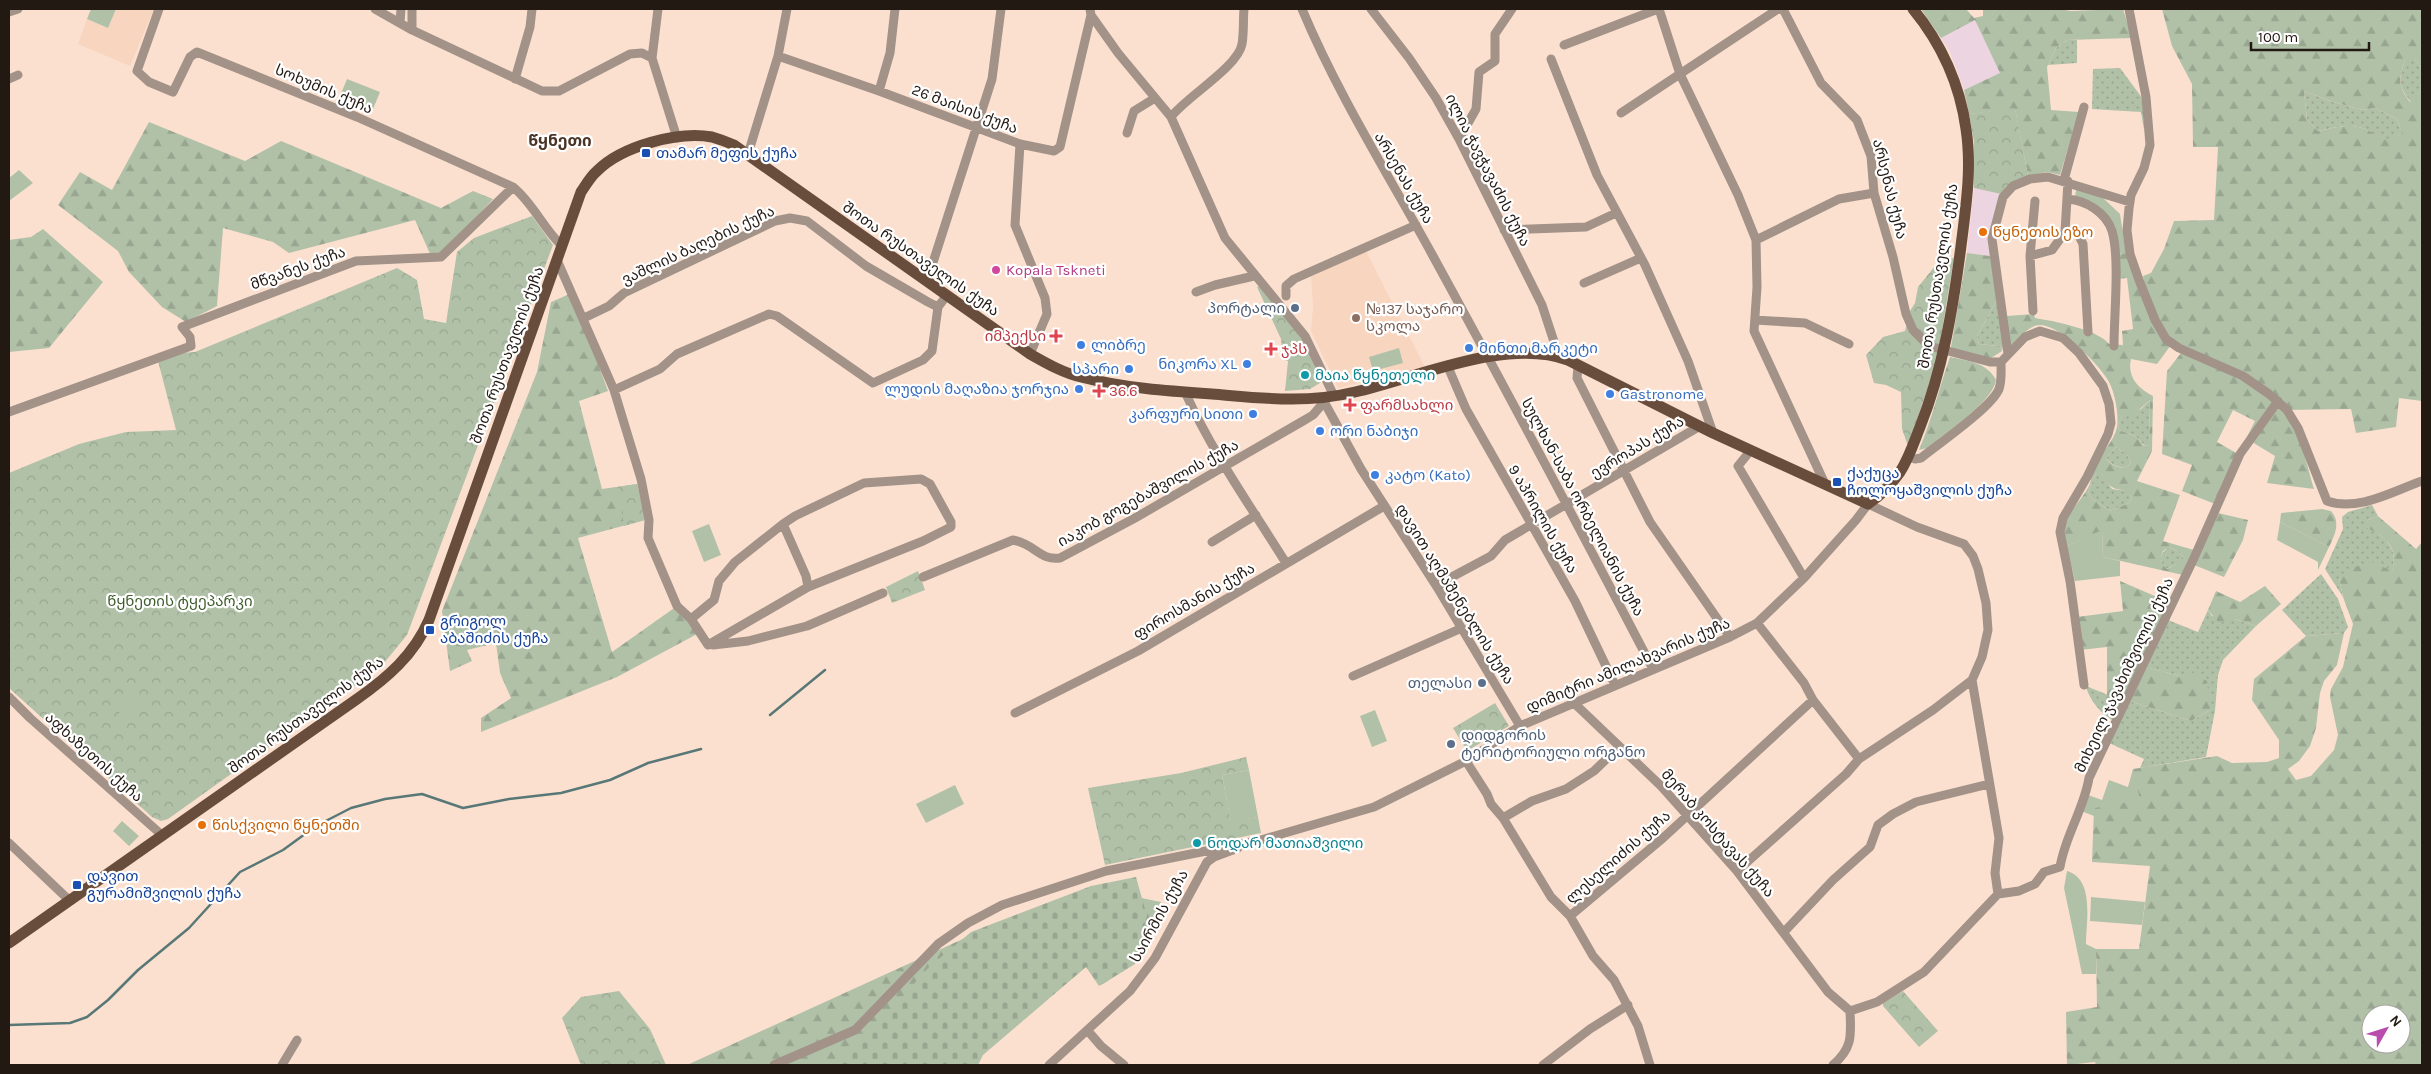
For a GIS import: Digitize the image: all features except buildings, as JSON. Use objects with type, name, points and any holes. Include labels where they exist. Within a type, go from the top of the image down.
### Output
[{"type":"main road","name":"შოთა რუსთაველის ქუჩა","points":[[9,943],[380,682],[412,651],[428,620],[581,192],[598,169],[615,158],[652,142],[677,138],[713,137],[734,145],[1030,354],[1062,371],[1080,377],[1141,388],[1298,401],[1327,399],[1488,357],[1531,352],[1558,357],[1578,366],[1700,426],[1868,504],[1889,487],[1908,457],[1928,406],[1944,351],[1970,173],[1966,128],[1957,87],[1942,51],[1913,9]]},
{"type":"street","points":[[9,12],[18,9]]},
{"type":"street","name":"სოხუმის ქუჩა","points":[[159,9],[136,71],[149,82],[173,92],[190,57],[197,52],[357,117],[513,187],[524,196],[547,230],[562,246]]},
{"type":"street","points":[[375,9],[412,30],[542,91],[559,91],[630,54],[642,53],[652,58]]},
{"type":"street","points":[[400,24],[401,9]]},
{"type":"street","points":[[412,9],[412,30]]},
{"type":"street","points":[[515,79],[530,27],[532,9]]},
{"type":"street","points":[[658,9],[652,58],[677,138]]},
{"type":"street","points":[[748,154],[778,56],[787,9]]},
{"type":"street","points":[[879,91],[890,53],[895,9]]},
{"type":"street","points":[[927,281],[992,79],[1001,9]]},
{"type":"street","points":[[1171,117],[1179,106],[1221,72],[1235,58],[1242,46],[1244,9]]},
{"type":"street","name":"არსენას ქუჩა","points":[[1302,9],[1346,104],[1416,224],[1488,357]]},
{"type":"street","name":"ილია ჭავჭავაძის ქუჩა","points":[[1371,9],[1414,66],[1459,140],[1542,305],[1558,357]]},
{"type":"street","points":[[1459,140],[1476,110],[1479,72],[1496,61],[1495,34],[1512,9]]},
{"type":"street","points":[[1564,45],[1658,9],[1680,74],[1738,195],[1756,240],[1757,288],[1754,332],[1826,484]]},
{"type":"street","points":[[1621,113],[1778,9]]},
{"type":"street","name":"არსენას ქუჩა","points":[[1783,9],[1821,83],[1857,120],[1871,156],[1874,193],[1908,322],[1929,346],[1990,362],[2001,362]]},
{"type":"street","points":[[2129,9],[2146,97],[2150,145],[2144,168],[2130,202],[2128,230],[2130,254],[2155,320],[2166,339],[2179,348],[2243,376],[2278,401],[2298,428],[2327,501],[2337,505],[2352,505],[2422,481]]},
{"type":"street","points":[[1020,144],[1054,151],[1060,146],[1090,12]]},
{"type":"street","name":"დავით აღმაშენებლის ქუჩა","points":[[1090,12],[1118,53],[1171,117],[1225,238],[1254,276],[1305,336],[1327,399],[1384,506],[1437,587],[1520,726]]},
{"type":"street","name":"26 მაისის ქუჩა","points":[[778,56],[879,91],[1020,144],[1015,225],[1048,308],[1030,354]]},
{"type":"street","points":[[1551,59],[1597,175],[1643,262],[1688,361],[1713,432]]},
{"type":"street","points":[[1127,133],[1134,111],[1155,98]]},
{"type":"street","points":[[2030,256],[2052,250],[2065,232],[2066,181],[2084,107]]},
{"type":"street","points":[[2008,354],[1992,239],[2003,197],[2013,186],[2048,177],[2130,202]]},
{"type":"street","name":"მწვანეს ქუჩა","points":[[9,412],[191,346],[190,337],[182,327],[356,261],[441,257],[513,187]]},
{"type":"street","points":[[1756,240],[1839,199],[1874,193]]},
{"type":"street","points":[[2067,199],[2088,204],[2099,213],[2112,230],[2114,255],[2114,346]]},
{"type":"street","points":[[2033,311],[2030,256],[2035,200]]},
{"type":"street","points":[[1504,230],[1586,226],[1616,213]]},
{"type":"street","name":"ვაშლის ბაღების ქუჩა","points":[[584,318],[609,306],[632,289],[775,221],[790,218],[807,221],[866,266],[938,307]]},
{"type":"street","points":[[1286,296],[1286,286],[1294,279],[1416,224]]},
{"type":"street","points":[[2065,232],[2078,234],[2083,244],[2088,332]]},
{"type":"street","points":[[557,260],[614,390],[641,479],[650,520],[648,538],[677,606],[691,619],[708,646]]},
{"type":"street","points":[[1584,283],[1643,262]]},
{"type":"street","points":[[1196,292],[1215,285],[1254,276]]},
{"type":"street","points":[[614,390],[660,369],[677,354],[769,314],[777,316],[872,383],[923,360],[932,351],[938,307],[947,295]]},
{"type":"street","points":[[1755,320],[1804,323],[1849,344]]},
{"type":"street","points":[[1908,457],[1921,458],[1989,402],[1999,390],[2001,362],[2034,332],[2040,331],[2063,338],[2079,353],[2103,386],[2109,404],[2111,423],[2108,434],[2090,466],[2087,477],[2062,518],[2060,532],[2070,581],[2084,685]]},
{"type":"street","name":"სულხან-საბა ორბელიანის ქუჩა","points":[[1488,357],[1568,505],[1653,669]]},
{"type":"street","points":[[1578,366],[1577,378],[1650,522],[1730,638]]},
{"type":"street","name":"9 აპრილის ქუჩა","points":[[1448,367],[1466,409],[1575,601],[1615,685]]},
{"type":"street","points":[[1185,392],[1195,415],[1225,467],[1286,563]]},
{"type":"street","name":"იაკობ გოგებაშვილის ქუჩა","points":[[923,577],[1013,540],[1026,542],[1041,555],[1051,559],[1060,558],[1225,467],[1313,415],[1327,399]]},
{"type":"street","name":"მიხეილ ჯავახიშვილის ქუჩა","points":[[1998,894],[2019,891],[2035,884],[2044,872],[2051,868],[2060,867],[2065,842],[2086,793],[2089,778],[2194,558],[2240,454],[2278,401]]},
{"type":"street","name":"ევროპას ქუჩა","points":[[1437,587],[1448,578],[1491,556],[1505,540],[1530,524],[1568,505],[1700,426]]},
{"type":"street","points":[[1751,450],[1738,466],[1804,578]]},
{"type":"street","points":[[691,619],[714,600],[719,581],[735,562],[795,516],[864,483],[921,479],[930,484],[951,522],[951,527],[808,587],[708,646]]},
{"type":"street","points":[[1737,871],[1846,774],[1859,759],[1932,710],[1972,680],[1982,657],[1988,630],[1986,603],[1973,556],[1964,544],[1917,527],[1868,504]]},
{"type":"street","name":"დიმიტრი ამილახვარის ქუჩა","points":[[774,1065],[855,1030],[938,944],[968,923],[1002,905],[1106,871],[1261,840],[1374,807],[1466,761],[1520,726],[1730,638],[1756,623],[1804,578],[1868,504]]},
{"type":"street","name":"ფიროსმანის ქუჩა","points":[[1015,713],[1138,650],[1384,506]]},
{"type":"street","points":[[1212,542],[1256,515]]},
{"type":"street","points":[[783,524],[806,576],[808,587]]},
{"type":"street","points":[[708,646],[748,641],[807,626],[883,593]]},
{"type":"street","points":[[1756,623],[1804,683],[1812,700],[1859,759]]},
{"type":"street","points":[[1353,676],[1462,628]]},
{"type":"street","points":[[1833,1065],[1842,1057],[1852,1038],[1850,1011],[1877,1002],[1924,972],[1998,894],[1995,873],[1999,838],[1972,680]]},
{"type":"street","name":"აფხაზეთის ქუჩა","points":[[9,697],[30,718],[163,836]]},
{"type":"street","name":"ლესელიძის ქუჩა","points":[[1570,916],[1663,838],[1812,700]]},
{"type":"street","name":"მერაბ კოსტავას ქუჩა","points":[[1574,703],[1661,786],[1737,871],[1828,992],[1850,1011]]},
{"type":"street","points":[[1502,818],[1532,801],[1566,789],[1594,771],[1620,747]]},
{"type":"street","points":[[1466,761],[1487,794],[1491,804],[1502,818],[1551,897],[1570,916],[1593,956],[1614,980],[1638,1026],[1650,1065]]},
{"type":"street","points":[[1784,932],[1833,880],[1870,847],[1878,825],[1893,814],[1916,802],[1989,784]]},
{"type":"street","name":"საირმის ქუჩა","points":[[1049,1065],[1130,991],[1155,958],[1207,862],[1214,857],[1261,840]]},
{"type":"street","points":[[9,843],[70,901]]},
{"type":"street","points":[[1543,1065],[1590,1029],[1628,1005]]},
{"type":"street","points":[[1088,1031],[1101,1046],[1124,1065]]},
{"type":"street","points":[[282,1065],[298,1040]]},
{"type":"shaded area","points":[[116,9],[154,9],[130,66],[78,44],[87,19],[108,28]]},
{"type":"shaded area","points":[[1975,19],[2001,73],[1964,90],[1950,52],[1941,38]]},
{"type":"shaded area","points":[[1974,188],[2001,194],[1990,256],[1967,253]]},
{"type":"shaded area","name":"№137 საჯარო სკოლა","points":[[1365,249],[1425,367],[1338,388],[1311,331],[1313,306],[1311,277]]},
{"type":"green space","points":[[91,9],[116,9],[108,28],[87,19]]},
{"type":"green space","points":[[1921,9],[1966,9],[1974,18],[1983,16],[1983,9],[2058,9],[2071,11],[2123,9],[2132,38],[2067,40],[2056,48],[2047,67],[2051,110],[2079,112],[2060,175],[2047,172],[2028,176],[2015,109],[1969,114],[1964,90],[2000,73],[1975,20],[1941,38]]},
{"type":"green space","points":[[2162,9],[2422,9],[2422,68],[2415,60],[2405,60],[2400,82],[2410,102],[2422,90],[2422,401],[2399,398],[2396,427],[2356,433],[2351,409],[2287,410],[2269,394],[2166,339],[2148,301],[2143,276],[2151,273],[2164,249],[2174,221],[2214,220],[2218,147],[2193,147],[2192,84],[2172,46]],"holes":[[[2304,91],[2333,102],[2363,110],[2375,108],[2397,119],[2402,133],[2390,142],[2356,126],[2318,131],[2307,120]]]},
{"type":"green space","points":[[2067,40],[2077,40],[2077,63],[2048,65],[2056,48]]},
{"type":"green space","points":[[2405,60],[2415,60],[2422,68],[2422,90],[2411,102],[2403,91],[2400,82]]},
{"type":"green space","points":[[2120,68],[2143,99],[2144,130],[2141,112],[2092,109],[2093,69]]},
{"type":"green space","points":[[347,79],[380,92],[373,109],[340,96]]},
{"type":"green space","points":[[2304,91],[2333,102],[2363,110],[2375,108],[2397,119],[2402,133],[2390,143],[2356,126],[2318,131],[2307,120]]},
{"type":"green space","points":[[2015,108],[2028,176],[2001,194],[1974,188],[1974,142],[1969,114]]},
{"type":"green space","points":[[149,122],[245,161],[281,141],[441,208],[473,191],[493,199],[443,253],[431,256],[415,220],[289,253],[273,242],[223,228],[217,306],[186,322],[162,307],[129,272],[118,251],[58,205],[80,172],[112,190]]},
{"type":"green space","points":[[19,170],[33,183],[9,201],[9,178]]},
{"type":"green space","points":[[2077,186],[2101,196],[2120,214],[2126,253],[2115,254],[2113,228],[2075,196]]},
{"type":"green space","name":"წყნეთის ტყეპარკი","points":[[532,216],[553,245],[407,635],[384,663],[360,682],[168,819],[161,821],[152,817],[9,688],[9,473],[79,444],[126,432],[176,430],[158,361],[180,353],[195,352],[397,268],[417,280],[424,319],[446,323],[457,252],[474,238]]},
{"type":"green space","points":[[43,229],[103,282],[49,348],[9,352],[9,240],[31,237]]},
{"type":"green space","points":[[1967,253],[1990,256],[1998,298],[1977,336],[1979,344],[2000,346],[2002,351],[1991,358],[1960,352],[1951,347]]},
{"type":"green space","points":[[2126,253],[2171,345],[2157,364],[2131,359],[2130,371],[2134,381],[2153,396],[2152,451],[2137,481],[2180,495],[2163,541],[2194,550],[2183,575],[2103,557],[2102,531],[2067,546],[2064,537],[2066,521],[2089,486],[2094,467],[2110,443],[2117,427],[2116,404],[2113,392],[2104,375],[2079,347],[2048,327],[2040,325],[2031,327],[2010,347],[2007,316],[2034,314],[2035,318],[2064,324],[2096,334],[2109,344],[2123,345],[2122,331],[2133,329],[2127,278],[2117,279],[2115,254]],"holes":[[[2150,400],[2149,445],[2144,446],[2135,436],[2119,430],[2118,425],[2122,416],[2132,416]],[[2116,447],[2128,456],[2131,463],[2128,466],[2119,467],[2110,463],[2106,458]],[[2096,474],[2102,474],[2113,488],[2124,491],[2132,497],[2129,503],[2110,511],[2092,499],[2088,492]],[[2169,547],[2183,556],[2178,563],[2167,569],[2161,561],[2163,551]]]},
{"type":"green space","points":[[1954,258],[1937,361],[1908,446],[1902,429],[1901,392],[1886,385],[1874,383],[1866,355],[1883,337],[1905,331],[1910,311],[1915,303],[1918,287],[1939,261]]},
{"type":"green space","points":[[1260,286],[1302,338],[1321,381],[1310,389],[1285,391],[1288,361],[1283,360],[1281,339],[1257,287]]},
{"type":"green space","points":[[572,293],[608,391],[579,401],[602,489],[637,484],[645,520],[578,538],[612,652],[677,606],[699,633],[617,677],[481,732],[481,718],[511,698],[500,673],[496,643],[467,650],[472,661],[450,671],[442,611],[537,372],[551,302]]},
{"type":"green space","points":[[1998,298],[2003,344],[2002,351],[2000,346],[1979,344],[1977,336]]},
{"type":"green space","points":[[1399,348],[1403,363],[1373,371],[1369,357]]},
{"type":"green space","points":[[2181,353],[2237,376],[2275,402],[2215,504],[2182,491],[2192,465],[2162,454],[2167,371]],"holes":[[[2233,410],[2255,421],[2238,454],[2217,442]]]},
{"type":"green space","points":[[1950,357],[1970,361],[1987,369],[1996,380],[1993,389],[1978,407],[1956,426],[1927,448],[1919,450],[1928,427]]},
{"type":"green space","points":[[2150,400],[2149,445],[2145,446],[2135,436],[2119,430],[2118,425],[2122,416],[2141,409]]},
{"type":"green space","points":[[2277,406],[2291,421],[2296,432],[2314,489],[2267,483],[2275,456],[2252,442]]},
{"type":"green space","points":[[2116,447],[2128,456],[2131,463],[2128,466],[2116,466],[2106,458]]},
{"type":"green space","points":[[2096,474],[2102,474],[2112,489],[2127,491],[2132,497],[2129,503],[2110,511],[2092,499],[2088,492]]},
{"type":"green space","points":[[637,484],[645,520],[624,526],[618,487]]},
{"type":"green space","points":[[2372,505],[2378,516],[2368,520],[2366,527],[2385,539],[2389,544],[2394,556],[2392,572],[2339,578],[2343,597],[2325,569],[2343,529],[2342,517],[2348,512]]},
{"type":"green space","points":[[2322,509],[2331,511],[2336,520],[2335,533],[2329,547],[2280,522],[2281,513]]},
{"type":"green space","points":[[2218,513],[2248,520],[2243,540],[2224,577],[2194,565]]},
{"type":"green space","points":[[2378,516],[2416,549],[2422,542],[2422,1065],[2096,1065],[2095,1062],[2067,1065],[2066,1012],[2097,1007],[2096,949],[2139,949],[2150,866],[2092,862],[2094,808],[2128,787],[2133,769],[2217,756],[2232,763],[2267,762],[2279,758],[2279,740],[2252,700],[2254,679],[2306,636],[2344,633],[2337,665],[2324,681],[2320,693],[2316,728],[2310,746],[2299,761],[2288,769],[2296,780],[2311,776],[2334,750],[2338,735],[2330,697],[2331,689],[2343,667],[2353,624],[2343,597],[2339,578],[2352,568],[2370,561],[2392,571],[2394,563],[2392,549],[2385,539],[2365,527],[2368,520]]},
{"type":"green space","points":[[2280,522],[2329,547],[2318,570],[2318,562],[2277,540]]},
{"type":"green space","points":[[709,524],[721,555],[704,562],[692,531]]},
{"type":"green space","points":[[2102,530],[2103,557],[2120,561],[2120,576],[2075,581],[2067,546]]},
{"type":"green space","points":[[2169,547],[2183,556],[2179,563],[2166,569],[2161,557]]},
{"type":"green space","points":[[918,571],[925,590],[892,603],[886,587]]},
{"type":"green space","points":[[2321,574],[2338,599],[2348,627],[2344,633],[2306,636],[2282,610]]},
{"type":"green space","points":[[2120,581],[2171,603],[2123,701],[2107,695],[2107,647],[2080,650],[2077,617],[2123,611]]},
{"type":"green space","points":[[2265,586],[2281,604],[2256,626],[2235,619],[2219,623],[2208,610],[2216,591],[2240,602]]},
{"type":"green space","points":[[2208,610],[2212,616],[2235,619],[2256,626],[2223,660],[2218,675],[2215,711],[2206,757],[2140,768],[2144,759],[2109,743],[2130,701],[2191,721],[2210,710],[2180,676],[2146,667],[2168,620],[2198,632]]},
{"type":"green space","points":[[2146,667],[2180,676],[2191,672],[2207,681],[2210,710],[2191,721],[2130,701]]},
{"type":"green space","points":[[2086,686],[2123,701],[2114,721],[2097,706],[2090,697]]},
{"type":"green space","points":[[124,687],[140,690],[134,723],[118,720]]},
{"type":"green space","points":[[1495,703],[1509,726],[1467,751],[1453,728]]},
{"type":"green space","points":[[1375,710],[1387,741],[1372,747],[1360,716]]},
{"type":"green space","points":[[1246,757],[1249,770],[1222,775],[1231,821],[1258,817],[1261,833],[1105,865],[1088,788],[1181,773]]},
{"type":"green space","points":[[1249,770],[1258,817],[1231,822],[1222,775]]},
{"type":"green space","points":[[2109,780],[2128,787],[2137,786],[2140,800],[2095,808],[2094,816],[2081,811],[2088,795],[2102,800]]},
{"type":"green space","points":[[955,785],[964,804],[926,823],[916,804]]},
{"type":"green space","points":[[122,821],[139,836],[129,846],[113,831]]},
{"type":"green space","points":[[2067,871],[2076,876],[2082,883],[2085,892],[2087,902],[2086,944],[2096,949],[2096,974],[2082,974],[2064,888]]},
{"type":"green space","points":[[1136,877],[1147,916],[1133,965],[1099,986],[1086,967],[982,1055],[977,1065],[828,1065],[850,1056],[928,968],[971,932],[1091,886]]},
{"type":"green space","points":[[1093,888],[1161,902],[1135,964],[1101,985],[1087,966],[983,1055],[978,1065],[687,1065],[989,927]]},
{"type":"green space","points":[[2091,897],[2145,902],[2142,925],[2090,921]]},
{"type":"green space","points":[[619,991],[650,1029],[666,1065],[581,1065],[562,1018],[581,997]]},
{"type":"green space","points":[[1903,991],[1938,1031],[1919,1047],[1883,1006],[1883,1003]]},
{"type":"waterway","points":[[770,715],[825,670]]},
{"type":"waterway","points":[[9,1025],[70,1023],[87,1017],[108,1000],[138,970],[189,928],[240,872],[283,850],[316,826],[351,808],[385,799],[422,794],[463,808],[509,799],[561,793],[610,780],[648,763],[701,749]]},
{"type":"place","name":"თამარ მეფის ქუჩა","points":[[646,153]]},
{"type":"place","name":"წყნეთის ეზო","points":[[1983,232]]},
{"type":"place","name":"Kopala Tskneti","points":[[996,270]]},
{"type":"place","name":"პორტალი","points":[[1295,308]]},
{"type":"place","name":"№137 საჯარო სკოლა","points":[[1356,318]]},
{"type":"place","name":"იმპექსი","points":[[1056,336]]},
{"type":"place","name":"ლიბრე","points":[[1081,345]]},
{"type":"place","name":"მინთი მარკეტი","points":[[1469,348]]},
{"type":"place","name":"ჯპს","points":[[1271,349]]},
{"type":"place","name":"ნიკორა XL","points":[[1247,364]]},
{"type":"place","name":"სპარი","points":[[1129,369]]},
{"type":"place","name":"მაია წყნეთელი","points":[[1305,375]]},
{"type":"place","name":"ლუდის მაღაზია ჯორჯია","points":[[1079,389]]},
{"type":"place","name":"36.6","points":[[1099,391]]},
{"type":"place","name":"Gastronome","points":[[1610,394]]},
{"type":"place","name":"ფარმსახლი","points":[[1350,405]]},
{"type":"place","name":"კარფური სითი","points":[[1253,414]]},
{"type":"place","name":"ორი ნაბიჯი","points":[[1320,431]]},
{"type":"place","name":"კატო (Kato)","points":[[1375,475]]},
{"type":"place","name":"ქაქუცა ჩოლოყაშვილის ქუჩა","points":[[1837,482]]},
{"type":"place","name":"გრიგოლ აბაშიძის ქუჩა","points":[[430,630]]},
{"type":"place","name":"თელასი","points":[[1482,683]]},
{"type":"place","name":"დიდგორის ტერიტორიული ორგანო","points":[[1451,744]]},
{"type":"place","name":"წისქვილი წყნეთში","points":[[202,825]]},
{"type":"place","name":"ნოდარ მათიაშვილი","points":[[1197,843]]},
{"type":"place","name":"დავით გურამიშვილის ქუჩა","points":[[77,885]]},
{"type":"district","name":"წყნეთი","points":[[560,140]]}]
